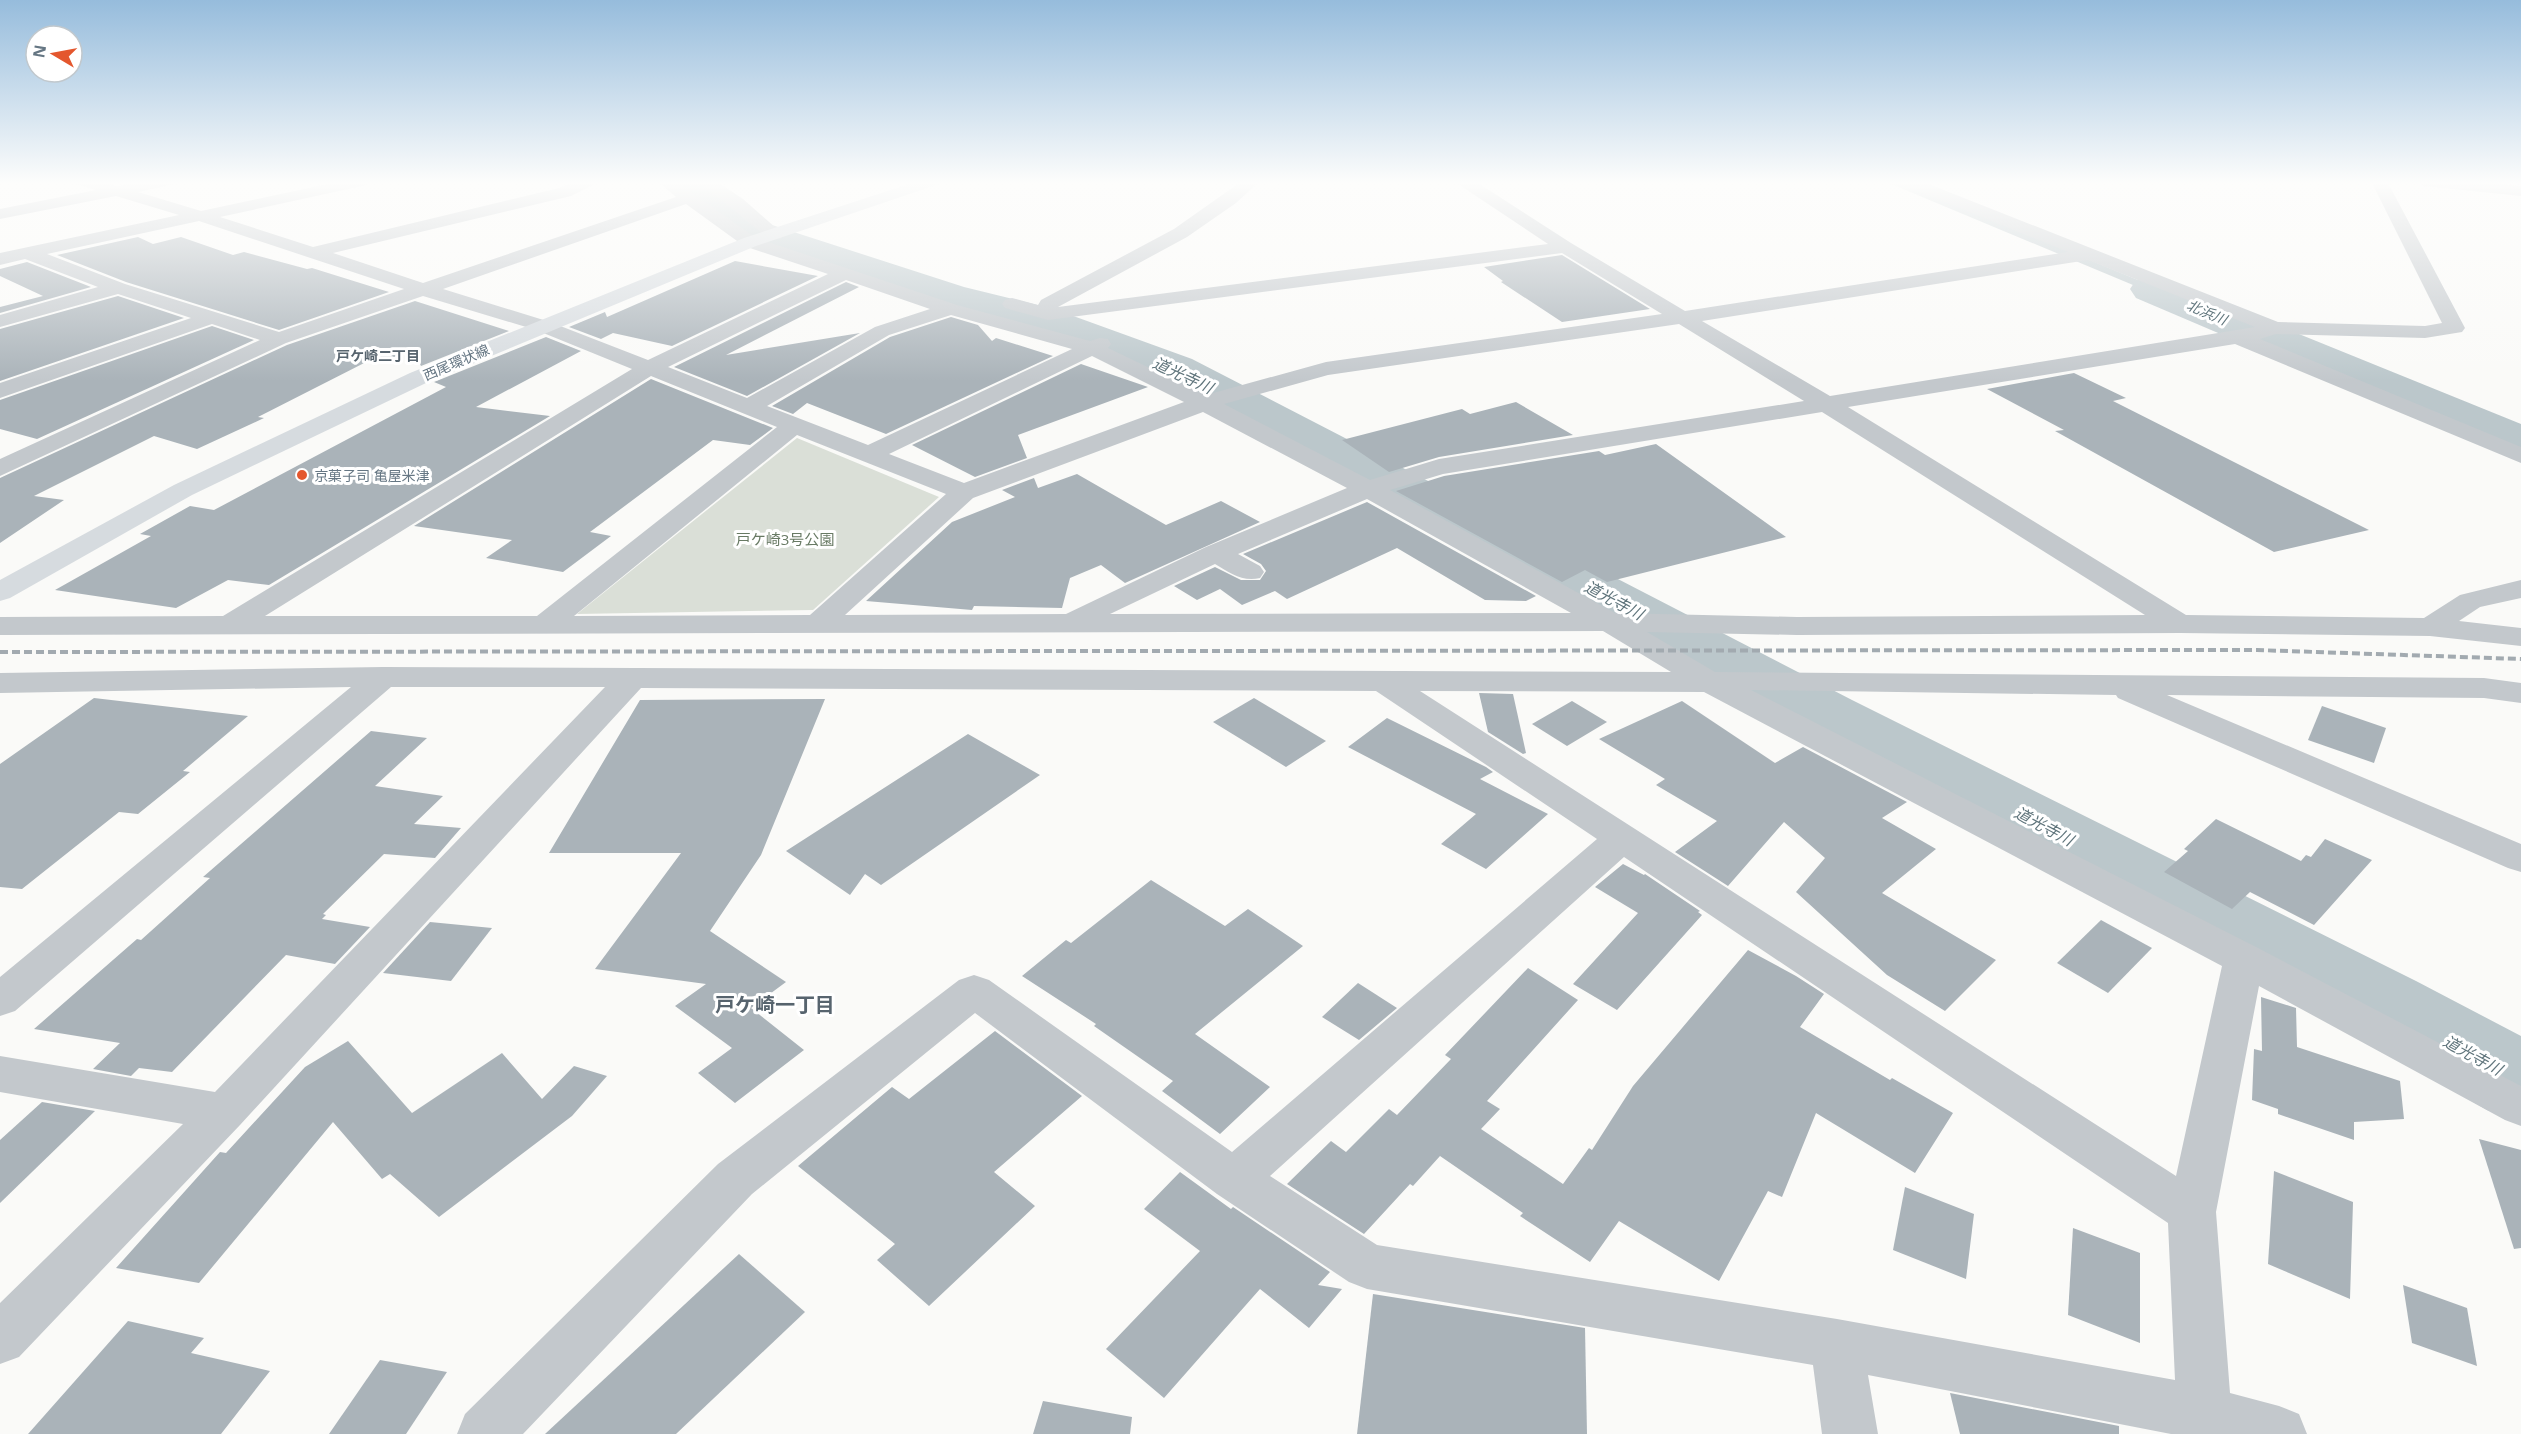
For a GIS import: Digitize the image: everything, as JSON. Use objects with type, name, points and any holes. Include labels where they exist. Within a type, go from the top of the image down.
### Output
[{"type":"main road","name":"西尾環状線","points":[[0,592],[183,490],[418,378],[736,248]]},
{"type":"street","points":[[0,259],[50,248]]},
{"type":"street","points":[[297,248],[543,326],[647,369],[750,406],[793,426],[964,492]]},
{"type":"street","points":[[312,253],[333,248]]},
{"type":"street","points":[[0,468],[279,339],[542,248]]},
{"type":"street","points":[[783,248],[844,274],[950,309],[1098,345]]},
{"type":"street","points":[[804,248],[875,264]]},
{"type":"street","points":[[1048,314],[1048,304],[1152,248]]},
{"type":"street","points":[[1048,314],[1565,248],[1685,317],[2180,624]]},
{"type":"street","points":[[2061,248],[2257,333],[2521,456]]},
{"type":"street","points":[[1068,623],[1216,553],[1369,489],[1439,467],[2257,333],[2424,332],[2455,328],[2414,248]]},
{"type":"street","points":[[26,253],[118,288],[279,339]]},
{"type":"street","points":[[819,623],[964,492],[1205,403],[1326,369],[1685,317],[2079,256]]},
{"type":"street","points":[[231,624],[647,369],[844,274]]},
{"type":"street","points":[[0,321],[118,288]]},
{"type":"street","points":[[990,298],[1048,314],[1098,345],[1369,489],[1718,681],[2521,1107]]},
{"type":"street","points":[[750,406],[882,332],[950,309]]},
{"type":"street","points":[[0,391],[211,318]]},
{"type":"street","points":[[869,454],[1098,345]]},
{"type":"street","points":[[543,626],[793,426]]},
{"type":"street","points":[[1216,553],[1250,572]]},
{"type":"street","points":[[2430,627],[2470,601],[2521,589]]},
{"type":"street","points":[[0,626],[1610,622],[1797,626],[2180,624],[2430,627],[2521,637]]},
{"type":"street","points":[[0,1000],[383,677]]},
{"type":"street","points":[[0,683],[383,677],[1718,681],[2484,688],[2521,693]]},
{"type":"street","points":[[0,1339],[224,1112],[632,678]]},
{"type":"street","points":[[1383,681],[2192,1212]]},
{"type":"street","points":[[2116,685],[2521,858]]},
{"type":"street","points":[[1234,1179],[1623,837]]},
{"type":"street","points":[[2204,1413],[2192,1212],[2244,959]]},
{"type":"street","points":[[485,1434],[735,1179],[974,991],[1234,1179],[1367,1266],[1837,1344],[2204,1413],[2279,1434]]},
{"type":"street","points":[[0,1074],[224,1112]]},
{"type":"street","points":[[1837,1344],[1850,1434]]},
{"type":"green space","name":"戸ケ崎3号公園","points":[[797,438],[939,497],[813,610],[577,614]]},
{"type":"water","points":[[2044,248],[2061,248],[2249,326],[2236,328]]},
{"type":"water","points":[[2284,342],[2521,438],[2521,449],[2272,343]]},
{"type":"building","points":[[89,248],[213,248],[233,255],[244,252],[307,269],[312,268],[389,292],[279,330],[126,282],[57,255]]},
{"type":"building","points":[[1562,255],[1650,309],[1562,322],[1501,282],[1503,281],[1484,267]]},
{"type":"building","points":[[735,261],[818,276],[672,346],[613,333],[601,339],[569,327],[605,312],[607,317]]},
{"type":"building","points":[[27,262],[91,287],[0,313],[0,307],[43,296],[0,276],[0,269]]},
{"type":"building","points":[[846,282],[859,287],[726,355],[860,333],[747,396],[674,367]]},
{"type":"building","points":[[118,296],[184,318],[0,381],[0,329]]},
{"type":"building","points":[[415,301],[509,331],[421,366],[412,349],[383,362],[374,358],[258,417],[264,418],[197,449],[154,436],[34,496],[64,500],[0,543],[0,478],[287,345]]},
{"type":"building","points":[[951,317],[978,325],[992,341],[996,338],[1053,356],[886,434],[807,403],[793,414],[772,406],[890,337]]},
{"type":"building","points":[[212,326],[254,340],[37,439],[0,429],[0,400]]},
{"type":"building","points":[[546,337],[581,351],[476,407],[550,416],[269,585],[228,580],[176,608],[55,590],[151,536],[140,534],[190,506],[214,510],[446,387],[434,382]]},
{"type":"building","points":[[1081,364],[1148,387],[1018,435],[1027,458],[975,477],[912,445]]},
{"type":"building","points":[[2074,373],[2126,398],[2113,401],[2369,530],[2274,552],[2055,431],[2064,430],[1987,389]]},
{"type":"building","points":[[651,379],[773,428],[750,445],[713,440],[590,532],[611,536],[563,572],[486,558],[512,540],[414,526]]},
{"type":"building","points":[[1516,402],[1573,435],[1439,457],[1389,472],[1342,440],[1462,409],[1470,414]]},
{"type":"building","points":[[1656,444],[1786,537],[1607,582],[1585,570],[1562,582],[1396,491],[1444,476],[1599,451],[1605,455]]},
{"type":"building","points":[[1077,474],[1166,525],[1221,501],[1260,522],[1125,583],[1101,565],[1070,578],[1062,608],[974,606],[972,610],[866,601],[952,522],[1015,497],[1002,490],[1034,478],[1038,488]]},
{"type":"building","points":[[1367,502],[1536,596],[1526,601],[1485,600],[1397,548],[1287,599],[1275,591],[1242,605],[1220,589],[1197,600],[1174,586],[1215,567],[1241,580],[1260,580],[1266,571],[1261,564],[1243,554]]},
{"type":"building","points":[[1479,693],[1513,694],[1526,753],[1523,754],[1488,732]]},
{"type":"building","points":[[94,698],[248,716],[183,771],[190,772],[138,814],[119,812],[22,889],[0,887],[0,764]]},
{"type":"building","points":[[1254,698],[1326,741],[1286,767],[1213,722]]},
{"type":"building","points":[[825,699],[761,855],[710,931],[786,982],[751,1008],[804,1050],[735,1103],[698,1073],[732,1048],[675,1006],[706,984],[595,969],[681,853],[549,853],[640,700]]},
{"type":"building","points":[[1572,701],[1607,722],[1567,746],[1532,724]]},
{"type":"building","points":[[1682,701],[1775,763],[1803,747],[1907,802],[1882,818],[1936,849],[1882,893],[1996,960],[1945,1011],[1887,975],[1796,892],[1825,858],[1784,822],[1728,886],[1675,852],[1717,821],[1656,785],[1665,779],[1599,739]]},
{"type":"building","points":[[2322,706],[2386,728],[2374,763],[2308,740]]},
{"type":"building","points":[[1387,718],[1486,767],[1493,772],[1480,779],[1548,814],[1486,869],[1441,844],[1476,814],[1348,747]]},
{"type":"building","points":[[371,731],[427,738],[375,786],[443,796],[414,824],[461,828],[435,858],[384,854],[323,914],[326,915],[322,919],[370,927],[335,964],[286,955],[172,1072],[139,1068],[131,1076],[93,1069],[120,1043],[34,1029],[137,939],[141,940],[210,878],[203,877]]},
{"type":"building","points":[[968,734],[1040,775],[881,885],[865,874],[850,895],[786,851]]},
{"type":"building","points":[[2216,819],[2301,861],[2306,855],[2311,857],[2325,839],[2372,860],[2314,925],[2250,892],[2232,909],[2164,872],[2188,851],[2184,849]]},
{"type":"building","points":[[1623,864],[1645,874],[1700,911],[1698,912],[1702,915],[1617,1010],[1573,984],[1638,913],[1595,887]]},
{"type":"building","points":[[1151,880],[1225,926],[1248,909],[1303,946],[1195,1034],[1270,1087],[1220,1134],[1162,1091],[1173,1081],[1094,1026],[1096,1024],[1022,976],[1066,940],[1071,943]]},
{"type":"building","points":[[2101,920],[2152,948],[2108,993],[2057,963]]},
{"type":"building","points":[[430,922],[492,928],[451,981],[383,973]]},
{"type":"building","points":[[1748,950],[1824,994],[1800,1027],[1890,1080],[1892,1078],[1953,1113],[1915,1173],[1816,1113],[1782,1197],[1768,1191],[1719,1281],[1619,1221],[1590,1262],[1520,1216],[1523,1213],[1440,1156],[1413,1186],[1410,1184],[1364,1234],[1287,1184],[1331,1141],[1346,1152],[1389,1109],[1397,1115],[1451,1059],[1445,1055],[1528,968],[1578,1000],[1487,1101],[1500,1109],[1481,1129],[1563,1184],[1589,1148],[1592,1150],[1633,1086]]},
{"type":"building","points":[[1358,983],[1397,1008],[1359,1040],[1322,1017]]},
{"type":"building","points":[[2261,997],[2296,1008],[2297,1047],[2400,1081],[2404,1119],[2354,1122],[2354,1140],[2278,1114],[2278,1109],[2252,1100],[2254,1049],[2262,1051]]},
{"type":"building","points":[[995,1031],[1082,1096],[994,1172],[1035,1206],[929,1306],[877,1260],[895,1244],[798,1166],[892,1087],[909,1099]]},
{"type":"building","points":[[348,1041],[412,1113],[502,1053],[542,1099],[574,1066],[607,1076],[572,1116],[439,1217],[390,1174],[382,1179],[333,1122],[199,1283],[116,1268],[220,1152],[226,1153],[305,1067]]},
{"type":"building","points":[[42,1102],[95,1111],[0,1203],[0,1140]]},
{"type":"building","points":[[2479,1139],[2521,1150],[2521,1248],[2514,1249]]},
{"type":"building","points":[[2274,1171],[2353,1202],[2350,1299],[2268,1264]]},
{"type":"building","points":[[1180,1172],[1231,1209],[1233,1207],[1330,1272],[1318,1285],[1342,1289],[1309,1328],[1260,1289],[1164,1398],[1106,1349],[1200,1251],[1144,1209]]},
{"type":"building","points":[[1905,1187],[1974,1214],[1966,1279],[1893,1250]]},
{"type":"building","points":[[2073,1228],[2140,1253],[2140,1343],[2068,1315]]},
{"type":"building","points":[[739,1254],[805,1312],[676,1434],[545,1434]]},
{"type":"building","points":[[2403,1285],[2467,1308],[2477,1366],[2412,1343]]},
{"type":"building","points":[[1373,1294],[1585,1328],[1587,1434],[1357,1434]]},
{"type":"building","points":[[128,1321],[204,1338],[191,1353],[270,1371],[221,1434],[28,1434]]},
{"type":"building","points":[[380,1360],[447,1372],[406,1434],[329,1434]]},
{"type":"building","points":[[1950,1393],[2119,1426],[2119,1434],[1960,1434]]},
{"type":"building","points":[[1043,1401],[1132,1417],[1130,1434],[1033,1434]]},
{"type":"waterway","name":"道光寺川","points":[[803,248],[949,296],[1038,319],[1175,369],[1827,715],[2384,1006],[2521,1082]]},
{"type":"waterway","name":"北浜川","points":[[2151,289],[2521,443]]},
{"type":"railway","points":[[0,652],[2257,650],[2521,659]]},
{"type":"place","name":"京菓子司 亀屋米津","points":[[302,475]]},
{"type":"district","name":"戸ケ崎二丁目","points":[[378,355]]},
{"type":"district","name":"戸ケ崎一丁目","points":[[775,1004]]}]
